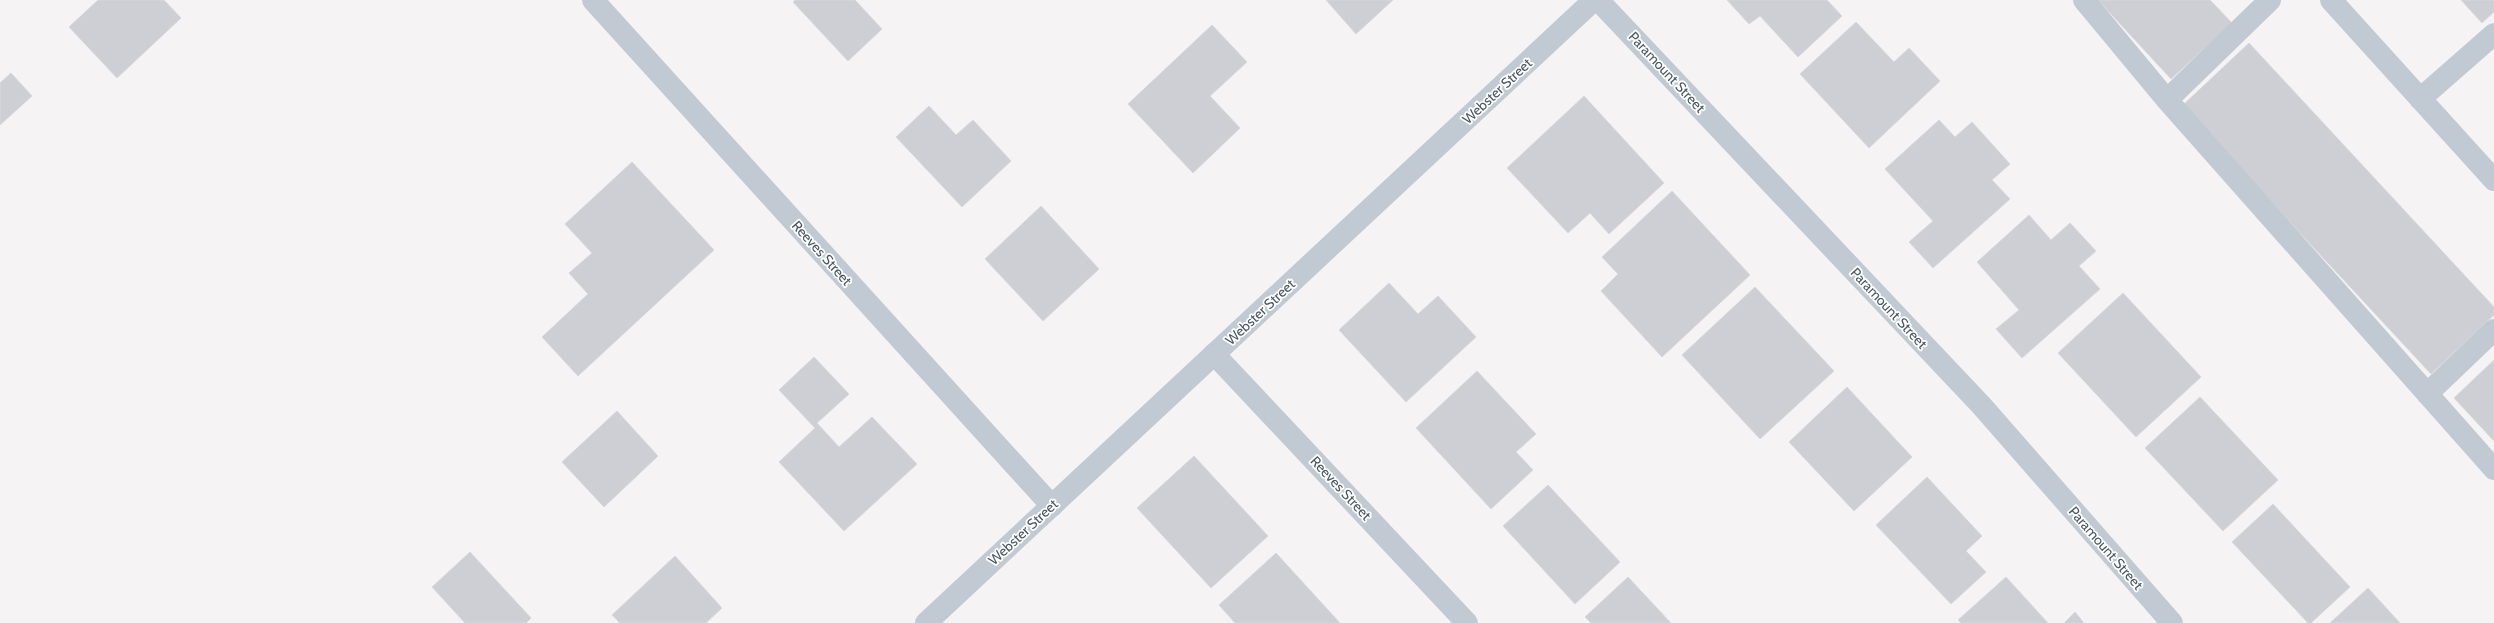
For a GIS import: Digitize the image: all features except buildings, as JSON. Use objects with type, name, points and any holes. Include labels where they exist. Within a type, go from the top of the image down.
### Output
[{"type":"street","name":"Reeves Street","points":[[593,0],[1052,506]]},
{"type":"street","name":"Webster Street","points":[[926,623],[1594,0]]},
{"type":"street","name":"Paramount Street","points":[[1598,0],[1981,405],[2172,623]]},
{"type":"street","points":[[2084,0],[2167,100],[2494,470]]},
{"type":"street","points":[[2167,100],[2270,0]]},
{"type":"street","points":[[2331,0],[2494,180]]},
{"type":"street","points":[[2420,98],[2494,34]]},
{"type":"street","points":[[2427,394],[2494,330]]},
{"type":"street","name":"Reeves Street","points":[[1214,354],[1466,623]]}]
